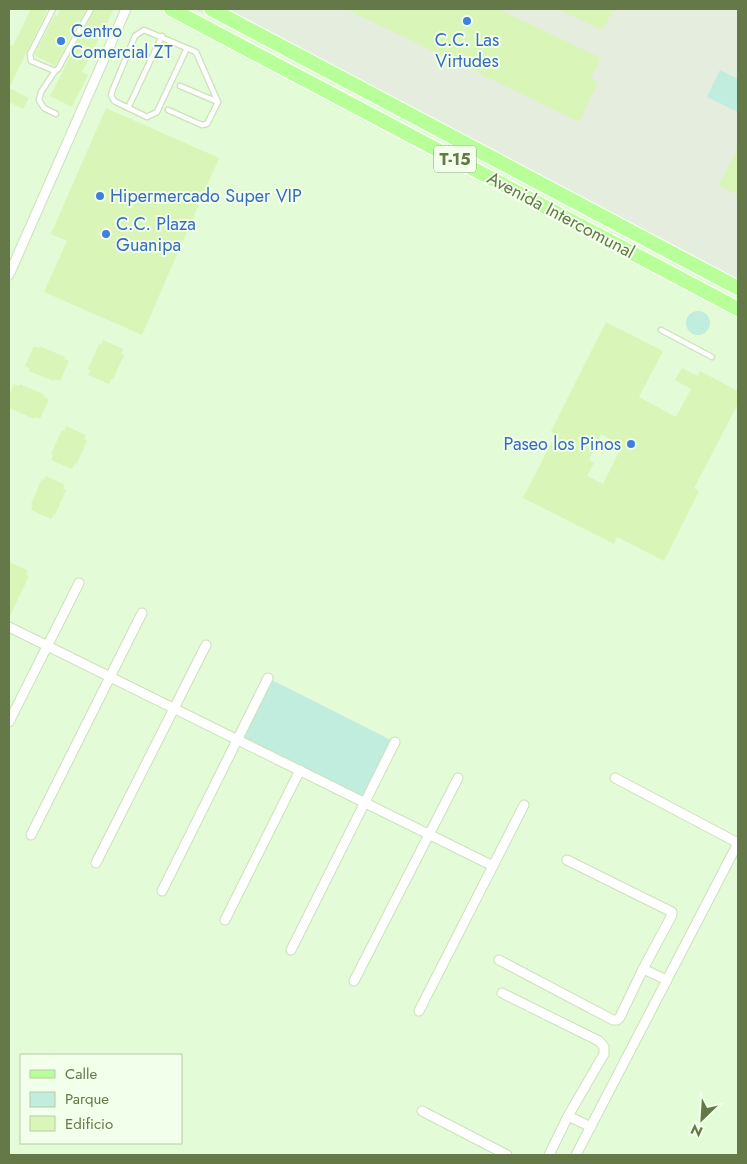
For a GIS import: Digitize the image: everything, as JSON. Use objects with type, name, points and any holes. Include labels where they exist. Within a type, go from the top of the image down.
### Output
[{"type":"main road","name":"Avenida Intercomunal","points":[[171,9],[738,309]]},
{"type":"main road","name":"Avenida Intercomunal","points":[[211,9],[738,288]]},
{"type":"street","points":[[9,275],[126,9]]},
{"type":"street","points":[[9,722],[79,583]]},
{"type":"street","points":[[32,835],[142,613]]},
{"type":"street","points":[[9,627],[493,866]]},
{"type":"street","points":[[96,863],[206,645]]},
{"type":"street","points":[[162,891],[268,678]]},
{"type":"street","points":[[291,950],[395,742]]},
{"type":"street","points":[[225,920],[300,770]]},
{"type":"street","points":[[354,981],[458,778]]},
{"type":"street","points":[[576,1155],[738,843],[615,778]]},
{"type":"street","points":[[419,1012],[524,804]]},
{"type":"street","points":[[499,960],[613,1020],[617,1020],[620,1017],[672,912],[567,860]]},
{"type":"street","points":[[643,969],[667,980]]},
{"type":"street","points":[[502,993],[599,1041],[604,1048],[604,1054],[568,1116],[549,1155]]},
{"type":"street","points":[[422,1111],[507,1155]]},
{"type":"street","points":[[568,1116],[591,1126]]},
{"type":"lane","points":[[53,9],[30,54],[30,58],[31,61],[54,72]]},
{"type":"lane","points":[[56,114],[44,108],[39,100],[40,92],[58,69],[91,9]]},
{"type":"lane","points":[[187,48],[157,112],[147,117],[114,101],[112,95],[135,36],[144,30],[162,36],[196,52],[218,102]]},
{"type":"lane","points":[[128,108],[162,36]]},
{"type":"lane","points":[[180,86],[218,102]]},
{"type":"lane","points":[[168,110],[202,125],[207,124],[218,102]]},
{"type":"lane","points":[[660,330],[712,357]]},
{"type":"shaded area","points":[[9,9],[194,9],[738,296],[738,1155],[9,1155]]},
{"type":"shaded area","points":[[194,9],[738,9],[738,296]]},
{"type":"green space","points":[[720,70],[738,79],[738,112],[707,97]]},
{"type":"green space","points":[[698,311],[707,314],[710,323],[707,332],[698,335],[689,332],[686,323],[689,314]]},
{"type":"green space","points":[[268,678],[395,742],[365,803],[237,739]]},
{"type":"building","points":[[31,9],[47,11],[9,88],[9,44],[13,46]]},
{"type":"building","points":[[61,9],[86,9],[55,66],[34,55],[55,15],[57,16]]},
{"type":"building","points":[[95,9],[114,9],[82,72],[88,75],[72,107],[50,96]]},
{"type":"building","points":[[346,9],[498,9],[601,58],[591,78],[598,82],[579,122]]},
{"type":"building","points":[[557,9],[613,9],[603,30]]},
{"type":"building","points":[[9,88],[29,98],[23,109],[9,102]]},
{"type":"building","points":[[106,108],[219,158],[142,335],[44,292],[67,241],[51,234]]},
{"type":"building","points":[[738,147],[738,195],[719,185]]},
{"type":"building","points":[[606,322],[663,351],[639,397],[676,417],[691,389],[675,380],[682,368],[698,376],[700,371],[738,391],[738,404],[694,488],[699,491],[664,561],[617,537],[614,544],[523,498],[556,434],[551,431]],"holes":[[[601,434],[622,446],[603,484],[587,476],[594,463],[589,460]]]},
{"type":"building","points":[[103,340],[123,349],[121,354],[124,355],[109,384],[88,375],[91,370],[88,369],[99,344],[101,345]]},
{"type":"building","points":[[34,346],[39,348],[40,346],[65,357],[64,359],[69,361],[60,381],[55,379],[54,381],[29,371],[30,369],[25,366]]},
{"type":"building","points":[[14,384],[19,386],[20,384],[45,395],[44,397],[49,399],[40,419],[36,417],[34,419],[9,408],[9,397]]},
{"type":"building","points":[[66,426],[86,435],[84,439],[87,441],[76,465],[74,464],[72,469],[51,460],[53,456],[51,454],[62,430],[64,431]]},
{"type":"building","points":[[46,476],[65,485],[63,489],[66,490],[55,515],[51,519],[31,510],[33,505],[31,504],[42,479],[44,480]]},
{"type":"building","points":[[9,562],[28,570],[26,575],[29,576],[9,618]]},
{"type":"place","name":"C.C. Las Virtudes","points":[[467,21]]},
{"type":"place","name":"Centro Comercial ZT","points":[[61,41]]},
{"type":"place","name":"Hipermercado Super VIP","points":[[100,196]]},
{"type":"place","name":"C.C. Plaza Guanipa","points":[[106,234]]},
{"type":"place","name":"Paseo los Pinos","points":[[631,444]]}]
